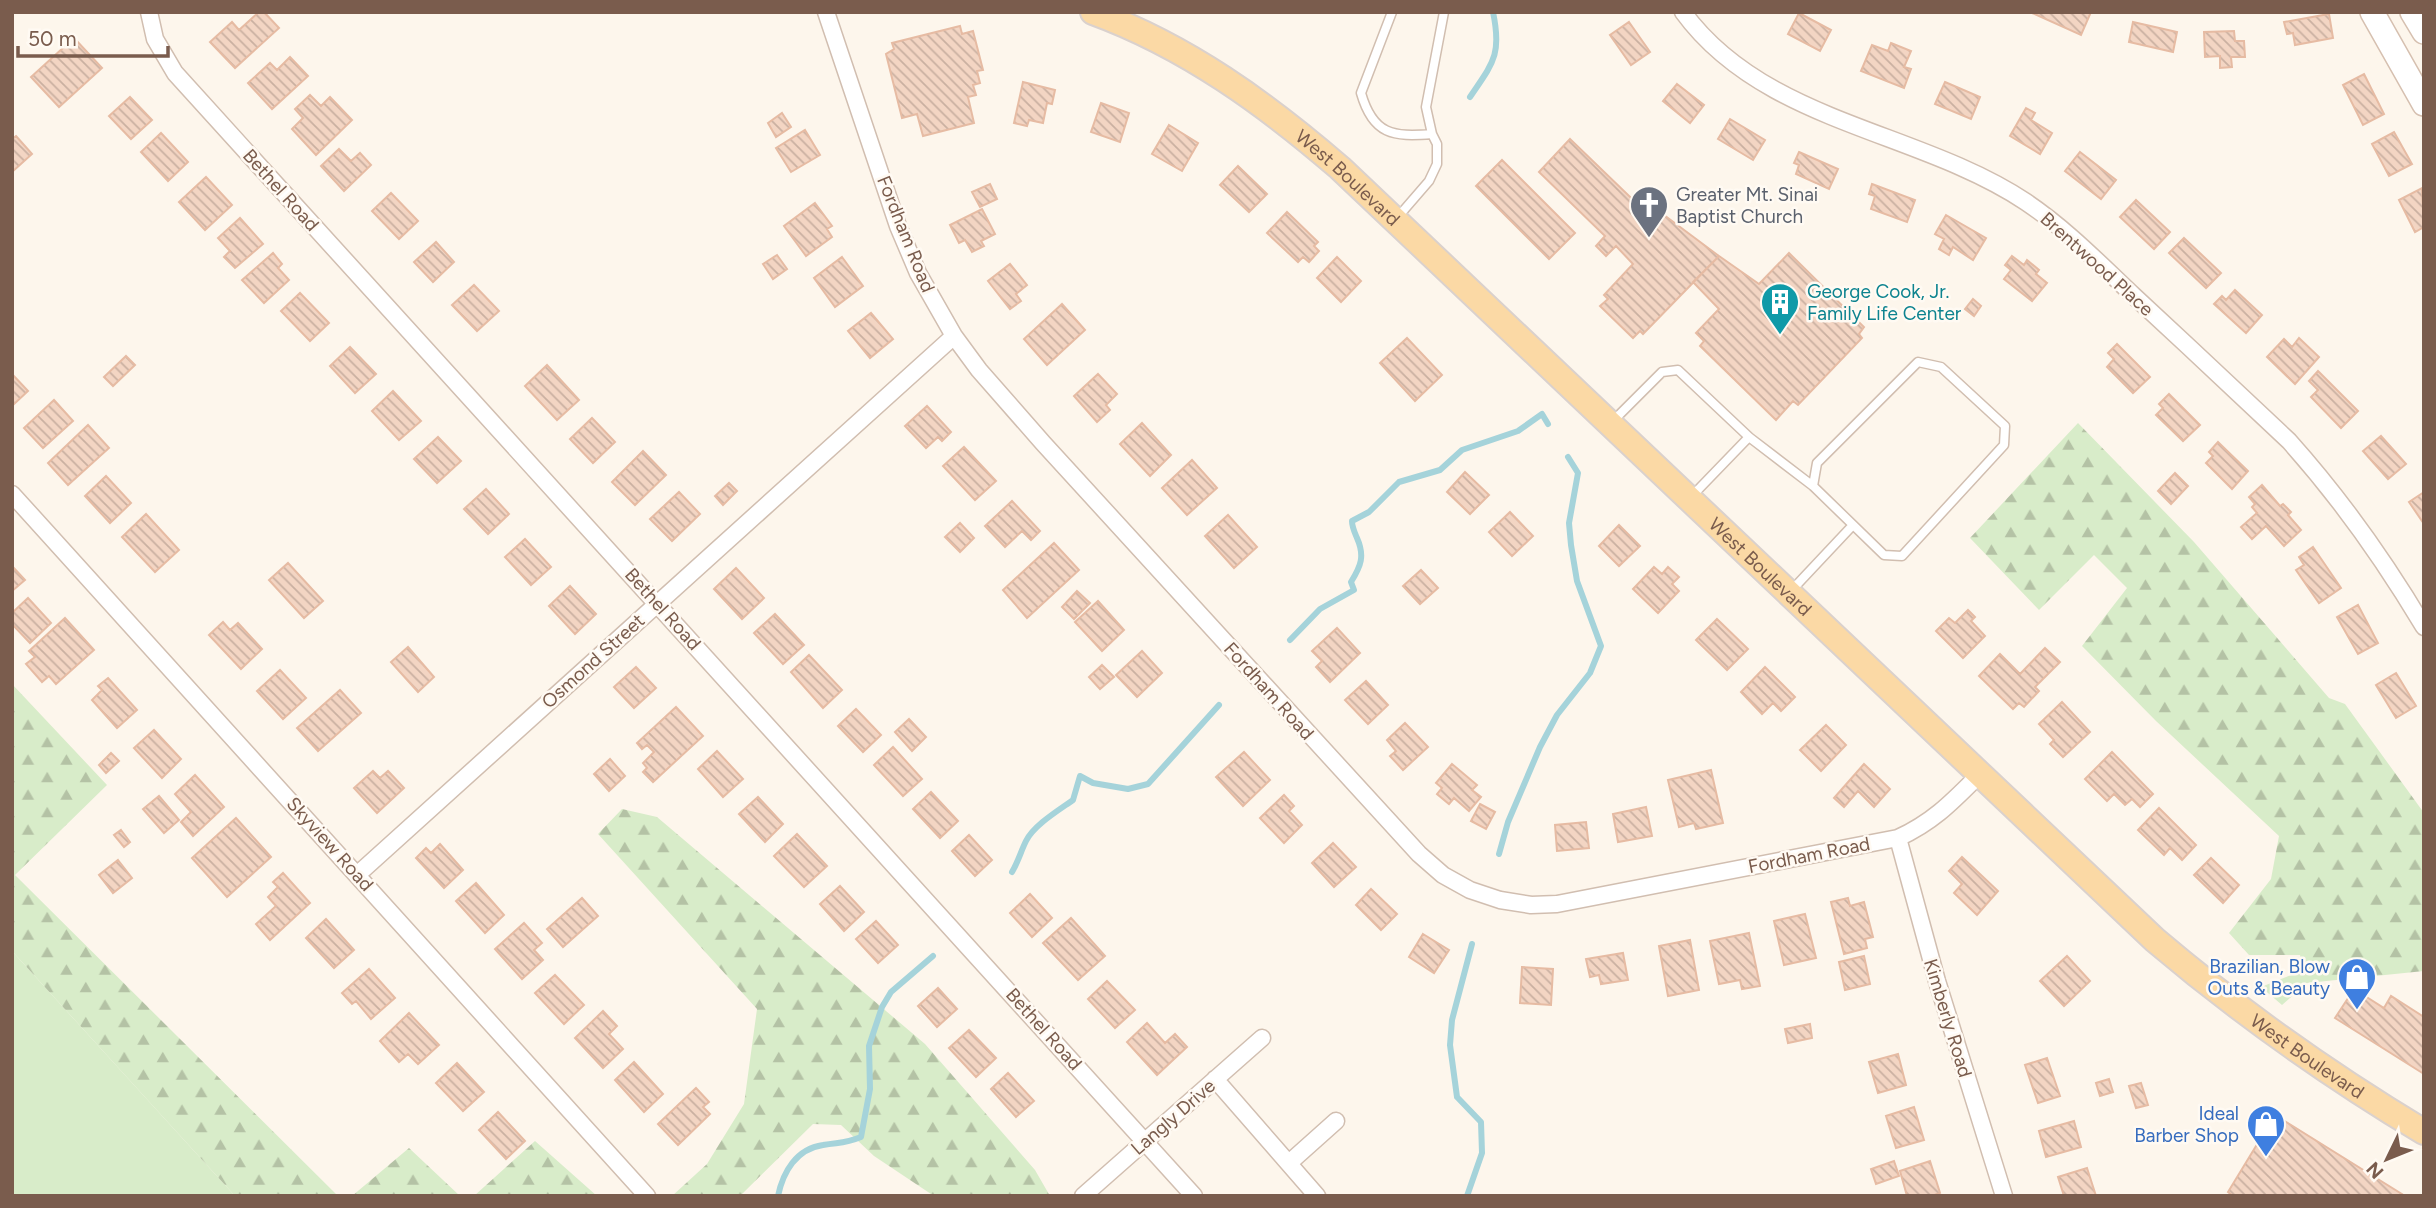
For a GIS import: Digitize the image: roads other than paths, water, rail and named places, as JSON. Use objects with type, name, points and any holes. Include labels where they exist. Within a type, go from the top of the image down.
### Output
[{"type":"main road","name":"West Boulevard","points":[[1093,12],[1188,56],[1235,85],[1298,132],[1395,220],[2155,940],[2195,974],[2304,1056],[2424,1132]]},
{"type":"main road","points":[[2372,12],[2424,104]]},
{"type":"main road","points":[[2413,12],[2424,32]]},
{"type":"street","name":"Bethel Road","points":[[149,12],[155,39],[175,73],[1195,1196]]},
{"type":"street","name":"Fordham Road","points":[[826,12],[898,226],[918,273],[954,336],[1014,411],[1380,813],[1419,854],[1443,874],[1470,890],[1500,900],[1531,905],[1557,904],[1898,838],[1921,828],[1941,814],[1979,775]]},
{"type":"street","name":"Brentwood Place","points":[[1683,12],[1711,45],[1732,62],[1781,92],[1838,121],[1944,159],[1992,181],[2025,201],[2069,234],[2289,441],[2356,521],[2424,627]]},
{"type":"street","name":"Osmond Street","points":[[357,875],[954,336]]},
{"type":"street","name":"Skyview Road","points":[[12,494],[647,1196]]},
{"type":"street","name":"Kimberly Road","points":[[1898,838],[1937,981],[2004,1196]]},
{"type":"street","name":"Langly Drive","points":[[1083,1196],[1262,1038]]},
{"type":"street","points":[[1215,1079],[1318,1196]]},
{"type":"street","points":[[1289,1163],[1336,1121]]},
{"type":"lane","points":[[1392,12],[1361,93],[1365,106],[1385,130],[1400,136],[1432,134]]},
{"type":"lane","points":[[1395,220],[1429,181],[1437,164],[1437,144],[1426,107],[1444,12]]},
{"type":"lane","points":[[1610,425],[1662,372],[1678,370],[1749,437],[1813,486],[1884,555],[1902,556],[2004,445],[2005,426],[1941,367],[1918,362],[1817,463],[1813,486]]},
{"type":"lane","points":[[1689,500],[1749,437]]},
{"type":"lane","points":[[1788,594],[1853,526]]},
{"type":"waterway","points":[[1470,97],[1494,58],[1496,27],[1493,12]]},
{"type":"waterway","points":[[1290,640],[1320,609],[1354,590],[1351,582],[1361,556],[1352,521],[1369,512],[1399,482],[1440,470],[1462,450],[1518,431],[1542,414],[1548,424]]},
{"type":"waterway","points":[[1499,854],[1508,822],[1540,747],[1557,715],[1590,673],[1601,646],[1577,581],[1569,523],[1578,473],[1568,457]]},
{"type":"waterway","points":[[1012,872],[1026,841],[1035,829],[1073,800],[1080,776],[1093,783],[1128,789],[1148,784],[1219,705]]},
{"type":"waterway","points":[[1467,1196],[1482,1153],[1481,1122],[1457,1097],[1450,1045],[1452,1020],[1472,944]]},
{"type":"waterway","points":[[778,1196],[787,1170],[805,1151],[861,1137],[870,1089],[869,1046],[882,1007],[891,992],[933,956]]},
{"type":"place","name":"Greater Mt. Sinai Baptist Church","points":[[1649,239]]},
{"type":"place","name":"George Cook, Jr. Family Life Center","points":[[1780,336]]},
{"type":"place","name":"Brazilian, Blow Outs & Beauty","points":[[2357,1011]]},
{"type":"place","name":"Ideal Barber Shop","points":[[2266,1158]]}]
